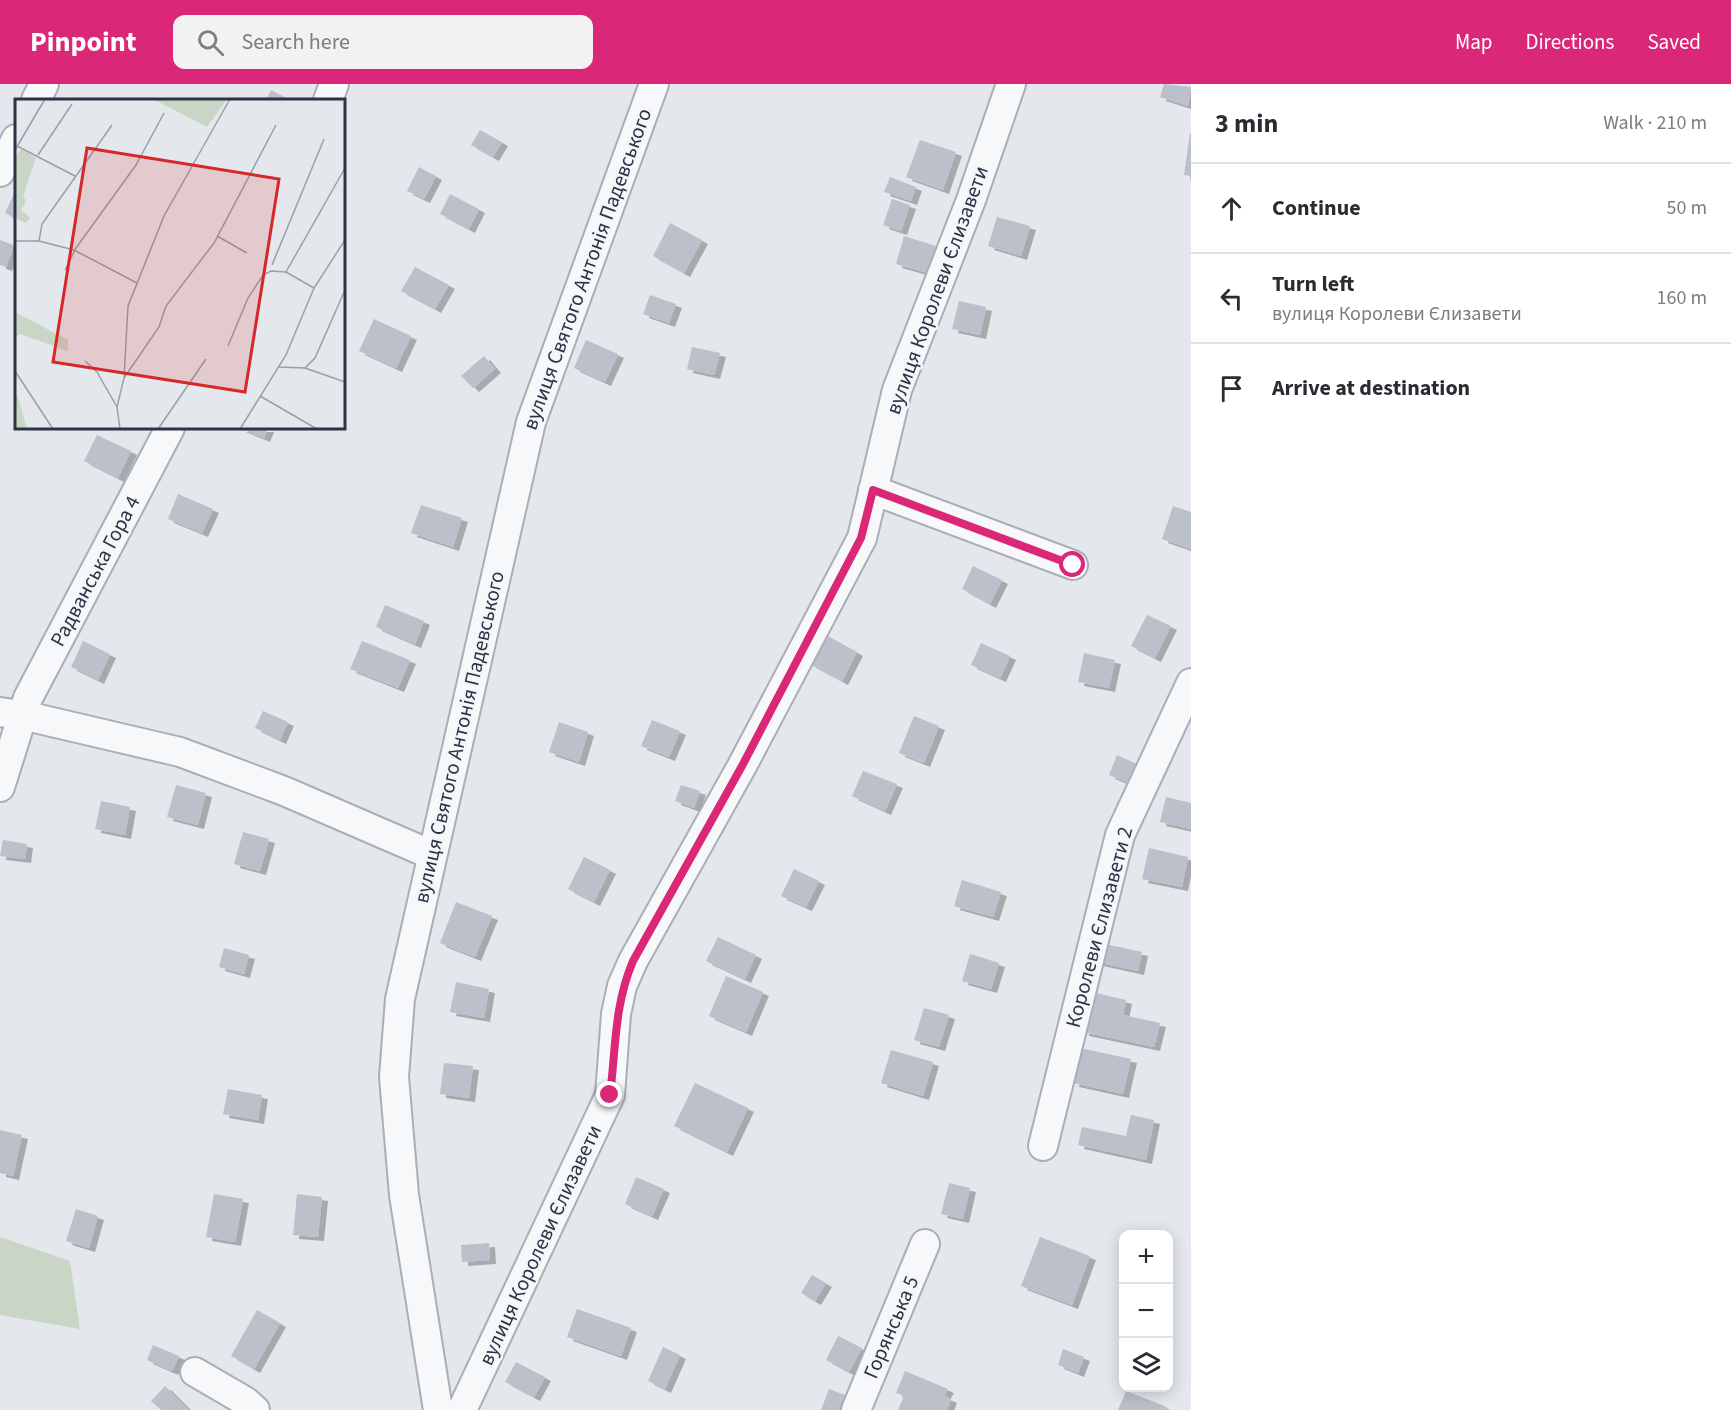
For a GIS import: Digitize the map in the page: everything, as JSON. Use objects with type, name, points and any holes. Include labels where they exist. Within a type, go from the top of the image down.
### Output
[{"type":"street","points":[[37,99],[45,84]]},
{"type":"street","points":[[328,99],[334,84]]},
{"type":"street","name":"вулиця Святого Антонія Падевського","points":[[438,1410],[404,1195],[394,1077],[400,999],[531,422],[654,84]]},
{"type":"street","name":"вулиця Королеви Єлизавети","points":[[462,1410],[610,1095],[616,1014],[622,986],[633,961],[742,766],[861,538],[897,390],[971,200],[1011,84]]},
{"type":"street","points":[[0,172],[15,141]]},
{"type":"street","name":"Радванська Гора 4","points":[[0,787],[11,713],[28,698],[169,429]]},
{"type":"street","points":[[873,490],[1073,565]]},
{"type":"street","name":"Королеви Єлизавети 2","points":[[1043,1146],[1120,835],[1191,683]]},
{"type":"street","points":[[11,713],[180,752],[284,791],[432,855]]},
{"type":"street","name":"Горянська 5","points":[[856,1410],[925,1244]]},
{"type":"street","points":[[195,1372],[245,1401],[255,1410]]},
{"type":"green space","points":[[0,1237],[70,1261],[80,1329],[0,1315]]},
{"type":"building","points":[[1164,84],[1191,87],[1188,106],[1160,97]]},
{"type":"building","points":[[271,90],[288,99],[266,99]]},
{"type":"building","points":[[480,130],[502,142],[493,157],[471,145]]},
{"type":"building","points":[[1191,133],[1191,176],[1184,175]]},
{"type":"building","points":[[920,140],[956,152],[943,190],[906,177]]},
{"type":"building","points":[[419,167],[436,176],[424,199],[407,191]]},
{"type":"building","points":[[890,177],[916,187],[911,201],[884,192]]},
{"type":"building","points":[[15,191],[15,218],[5,213]]},
{"type":"building","points":[[450,194],[479,209],[469,229],[440,214]]},
{"type":"building","points":[[892,199],[910,205],[901,231],[883,225]]},
{"type":"building","points":[[997,217],[1030,226],[1021,256],[988,246]]},
{"type":"building","points":[[670,223],[702,240],[684,273],[653,256]]},
{"type":"building","points":[[904,236],[936,246],[928,273],[896,264]]},
{"type":"building","points":[[0,240],[14,245],[6,267],[0,265]]},
{"type":"building","points":[[415,267],[449,285],[435,309],[401,291]]},
{"type":"building","points":[[650,295],[676,304],[669,323],[643,314]]},
{"type":"building","points":[[959,301],[986,307],[980,335],[952,329]]},
{"type":"building","points":[[374,319],[411,336],[396,368],[359,351]]},
{"type":"building","points":[[586,340],[618,354],[605,382],[574,368]]},
{"type":"building","points":[[692,347],[720,353],[714,375],[687,369]]},
{"type":"building","points":[[484,356],[495,369],[473,388],[461,376]]},
{"type":"building","points":[[242,429],[268,429],[264,438]]},
{"type":"building","points":[[97,435],[131,451],[118,478],[84,461]]},
{"type":"building","points":[[178,494],[213,509],[202,533],[168,519]]},
{"type":"building","points":[[421,505],[462,518],[453,547],[411,533]]},
{"type":"building","points":[[1173,506],[1191,512],[1191,549],[1162,539]]},
{"type":"building","points":[[973,566],[1002,580],[990,604],[962,589]]},
{"type":"building","points":[[385,605],[424,621],[415,644],[376,627]]},
{"type":"building","points":[[1147,615],[1171,626],[1155,658],[1131,646]]},
{"type":"building","points":[[826,635],[857,652],[842,681],[810,664]]},
{"type":"building","points":[[83,641],[110,654],[98,680],[71,667]]},
{"type":"building","points":[[362,641],[410,660],[398,688],[350,669]]},
{"type":"building","points":[[981,643],[1010,656],[1000,678],[971,665]]},
{"type":"building","points":[[1084,653],[1115,660],[1109,688],[1078,682]]},
{"type":"building","points":[[263,711],[288,722],[280,740],[255,728]]},
{"type":"building","points":[[914,716],[939,726],[924,763],[899,753]]},
{"type":"building","points":[[652,720],[680,731],[669,757],[641,746]]},
{"type":"building","points":[[559,722],[588,732],[579,762],[549,752]]},
{"type":"building","points":[[1117,755],[1144,767],[1136,786],[1109,775]]},
{"type":"building","points":[[863,771],[897,784],[885,811],[852,796]]},
{"type":"building","points":[[176,785],[206,793],[198,825],[167,817]]},
{"type":"building","points":[[681,785],[700,791],[694,808],[675,801]]},
{"type":"building","points":[[1166,797],[1191,803],[1191,829],[1160,822]]},
{"type":"building","points":[[101,801],[130,807],[125,835],[95,829]]},
{"type":"building","points":[[243,832],[269,839],[260,871],[234,864]]},
{"type":"building","points":[[3,840],[27,844],[25,859],[0,856]]},
{"type":"building","points":[[1149,848],[1188,857],[1182,887],[1142,879]]},
{"type":"building","points":[[584,857],[610,870],[594,902],[568,889]]},
{"type":"building","points":[[794,869],[819,881],[806,907],[781,896]]},
{"type":"building","points":[[962,880],[1001,892],[993,917],[954,906]]},
{"type":"building","points":[[456,902],[492,916],[475,957],[440,943]]},
{"type":"building","points":[[718,937],[756,955],[745,979],[706,961]]},
{"type":"building","points":[[1101,943],[1142,952],[1138,971],[1097,962]]},
{"type":"building","points":[[224,948],[249,955],[244,974],[219,967]]},
{"type":"building","points":[[970,954],[999,963],[991,989],[962,981]]},
{"type":"building","points":[[726,976],[763,992],[746,1032],[709,1016]]},
{"type":"building","points":[[456,982],[489,989],[484,1018],[450,1012]]},
{"type":"building","points":[[1092,992],[1126,1000],[1123,1015],[1160,1023],[1154,1047],[1083,1032]]},
{"type":"building","points":[[924,1008],[949,1015],[939,1047],[914,1040]]},
{"type":"building","points":[[1080,1048],[1131,1059],[1123,1094],[1073,1083]]},
{"type":"building","points":[[891,1050],[933,1062],[923,1096],[881,1083]]},
{"type":"building","points":[[444,1063],[473,1066],[469,1098],[440,1094]]},
{"type":"building","points":[[695,1083],[748,1108],[727,1152],[674,1126]]},
{"type":"building","points":[[228,1089],[262,1095],[258,1120],[223,1114]]},
{"type":"building","points":[[1131,1115],[1154,1120],[1146,1160],[1078,1145],[1082,1127],[1126,1136]]},
{"type":"building","points":[[0,1130],[22,1135],[13,1176],[0,1173]]},
{"type":"building","points":[[636,1177],[664,1189],[652,1216],[625,1204]]},
{"type":"building","points":[[949,1183],[970,1188],[963,1219],[941,1214]]},
{"type":"building","points":[[214,1194],[243,1199],[235,1242],[206,1237]]},
{"type":"building","points":[[297,1194],[322,1197],[318,1237],[293,1235]]},
{"type":"building","points":[[76,1209],[98,1216],[89,1248],[66,1241]]},
{"type":"building","points":[[1040,1237],[1090,1256],[1072,1305],[1021,1286]]},
{"type":"building","points":[[489,1243],[490,1260],[462,1262],[461,1245]]},
{"type":"building","points":[[812,1275],[826,1283],[815,1301],[801,1293]]},
{"type":"building","points":[[577,1309],[631,1328],[621,1356],[567,1337]]},
{"type":"building","points":[[257,1310],[280,1323],[254,1369],[231,1356]]},
{"type":"building","points":[[838,1336],[862,1348],[849,1372],[826,1360]]},
{"type":"building","points":[[153,1345],[179,1356],[172,1371],[147,1360]]},
{"type":"building","points":[[663,1347],[680,1355],[665,1389],[648,1381]]},
{"type":"building","points":[[1063,1349],[1084,1357],[1078,1373],[1058,1365]]},
{"type":"building","points":[[516,1362],[545,1377],[534,1397],[505,1382]]},
{"type":"building","points":[[905,1371],[948,1389],[944,1396],[951,1399],[947,1410],[898,1410],[904,1396],[896,1393]]},
{"type":"building","points":[[165,1386],[189,1410],[161,1410],[151,1401]]},
{"type":"building","points":[[829,1389],[845,1395],[839,1410],[821,1410]]},
{"type":"building","points":[[1126,1392],[1167,1407],[1166,1410],[1118,1410]]},
{"type":"route","points":[[610,1095],[615,1056],[616,1014],[622,986],[633,961],[742,766],[861,538],[873,490],[1073,565]]}]
